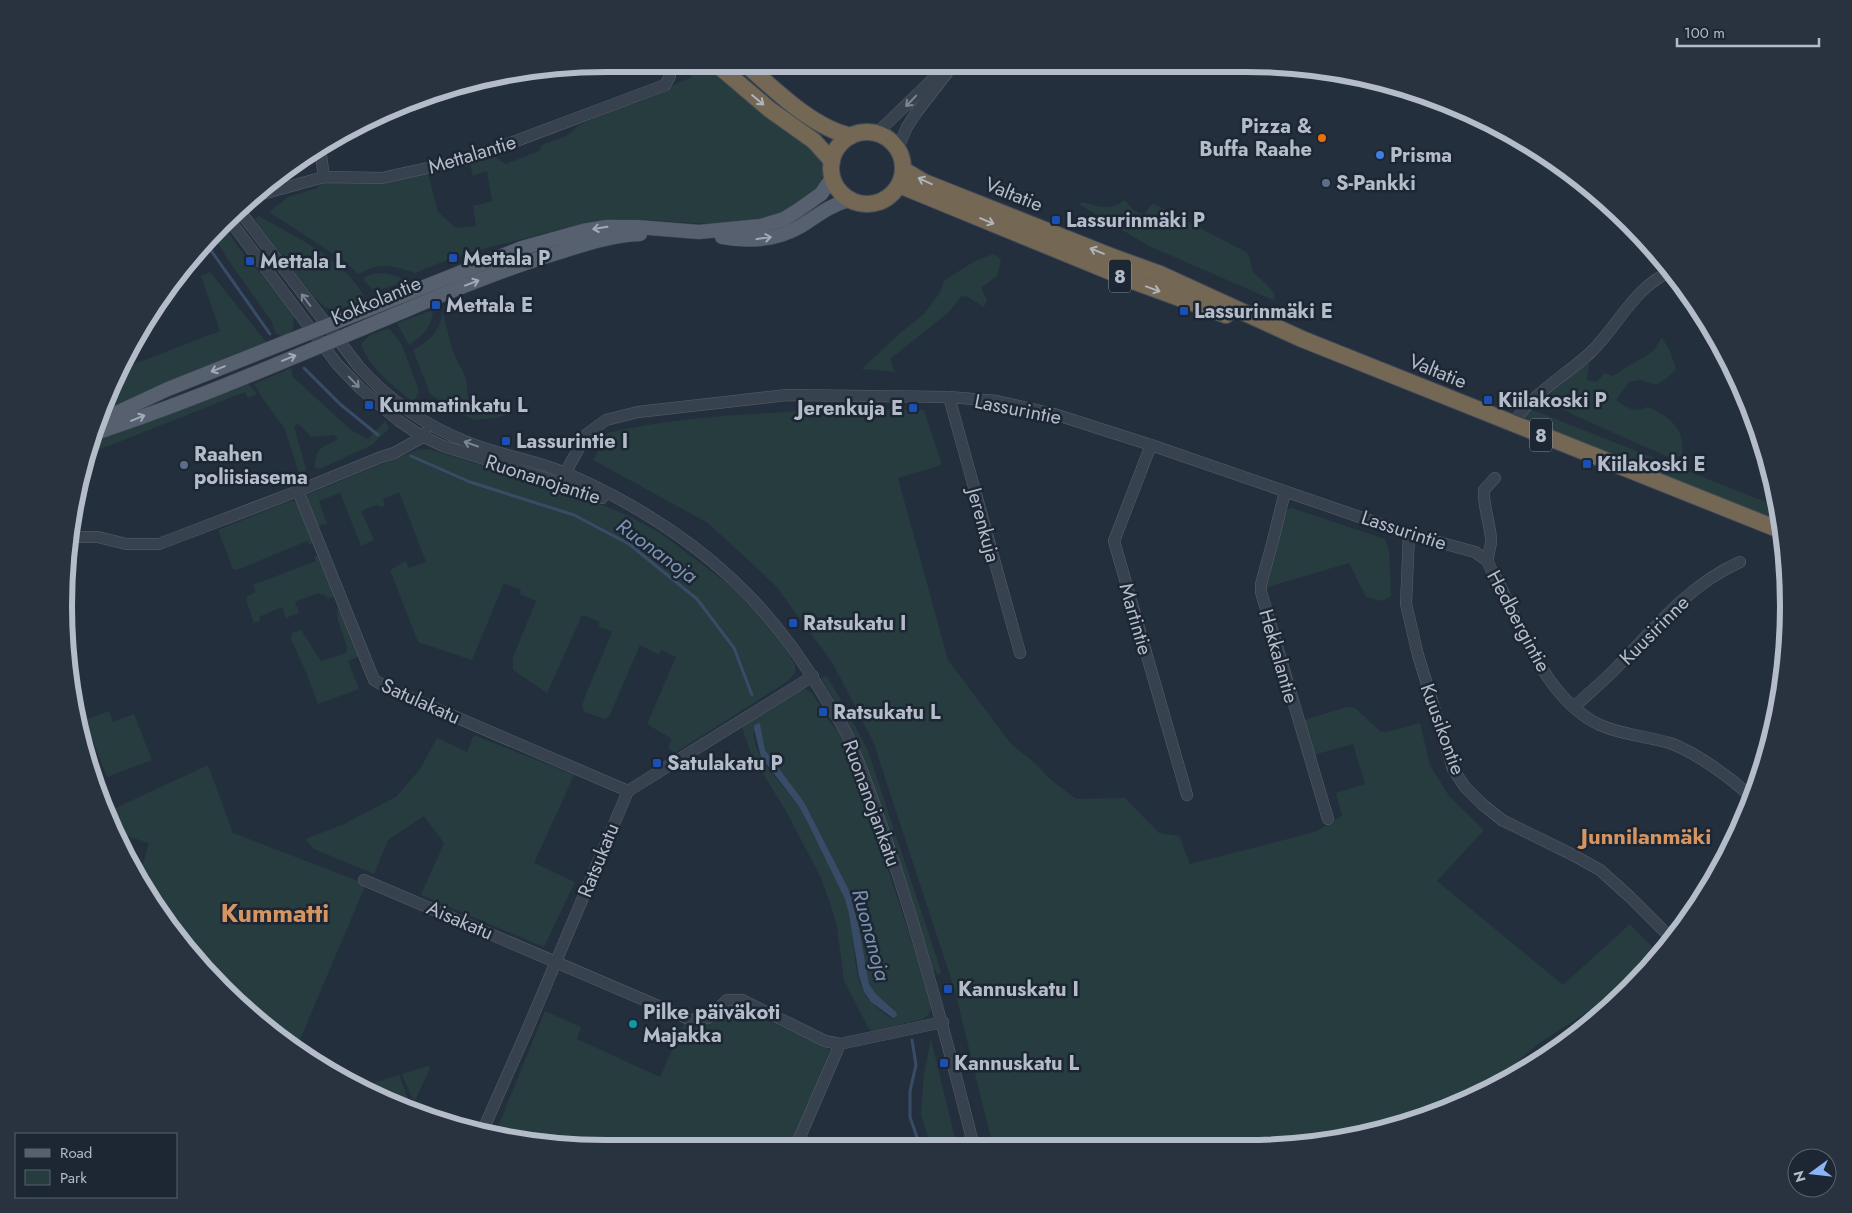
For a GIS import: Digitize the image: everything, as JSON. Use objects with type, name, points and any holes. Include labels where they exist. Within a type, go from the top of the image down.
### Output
[{"type":"highway","points":[[726,72],[769,109],[814,141],[832,161]]},
{"type":"highway","points":[[755,72],[794,106],[824,126],[850,136]]},
{"type":"highway","points":[[868,132],[876,133],[890,139],[898,148],[902,158],[901,178],[895,192],[885,200],[874,204],[861,204],[849,200],[839,192],[830,170],[834,153],[846,138],[850,136],[868,132]]},
{"type":"highway","name":"Valtatie","points":[[901,178],[1133,282],[1225,315],[1302,339],[1773,527]]},
{"type":"main road","name":"Kokkolantie","points":[[103,431],[129,422],[329,342],[454,289],[534,260],[608,238],[632,234],[699,232],[761,226],[784,219],[821,194],[832,178]]},
{"type":"main road","name":"Kokkolantie","points":[[699,232],[730,239],[754,240],[775,236],[801,226],[830,207],[849,200]]},
{"type":"main road","name":"Kokkolantie","points":[[108,417],[168,389],[312,330],[522,248],[574,233],[607,227],[624,226],[683,232]]},
{"type":"street","name":"Mettalantie","points":[[270,192],[324,177],[382,178],[468,159],[665,85],[670,76],[670,72]]},
{"type":"street","points":[[876,133],[935,77],[945,72]]},
{"type":"street","points":[[898,148],[907,127],[948,72]]},
{"type":"street","points":[[321,155],[324,177]]},
{"type":"street","points":[[243,215],[325,325],[329,342]]},
{"type":"street","points":[[233,225],[312,330],[329,342]]},
{"type":"street","points":[[1514,424],[1528,404],[1590,353],[1638,297],[1655,280],[1665,276]]},
{"type":"street","name":"Ruonanojantie","points":[[329,342],[397,403],[426,423],[468,443],[613,496],[660,523]]},
{"type":"street","name":"Ruonanojantie","points":[[329,342],[337,364],[360,388],[384,409],[419,434],[443,446],[468,455],[563,478]]},
{"type":"street","name":"Lassurintie","points":[[563,478],[587,434],[596,426],[606,420],[638,412],[787,395],[949,398],[997,401],[1035,409],[1151,445],[1409,534],[1476,552],[1488,561]]},
{"type":"street","name":"Jerenkuja","points":[[949,398],[1020,653]]},
{"type":"street","points":[[77,537],[98,537],[126,544],[159,544],[394,453],[419,434],[426,423]]},
{"type":"street","name":"Martintie","points":[[1151,445],[1114,541],[1188,795]]},
{"type":"street","name":"Hedbergintie","points":[[1495,478],[1484,490],[1491,540],[1488,561],[1528,645],[1550,678],[1574,707],[1586,718],[1616,731],[1670,744],[1684,750],[1712,766],[1746,793]]},
{"type":"street","name":"Satulakatu","points":[[298,491],[374,680],[404,695],[628,791]]},
{"type":"street","name":"Hekkalantie","points":[[1285,492],[1261,584],[1261,592],[1328,818]]},
{"type":"street","name":"Ruonanojankatu","points":[[660,523],[714,562],[746,591],[781,630],[813,676],[848,737],[895,867],[919,941],[943,1022],[972,1140]]},
{"type":"street","name":"Kuusikontie","points":[[1409,534],[1406,604],[1418,655],[1453,769],[1465,787],[1502,820],[1600,870],[1667,934]]},
{"type":"street","name":"Kuusirinne","points":[[1574,707],[1686,597],[1724,569],[1740,562]]},
{"type":"street","points":[[628,791],[813,676]]},
{"type":"street","name":"Ratsukatu","points":[[485,1126],[628,791]]},
{"type":"street","name":"Aisakatu","points":[[364,880],[691,1020],[708,1018],[727,1000],[742,1000],[825,1041],[840,1044]]},
{"type":"street","points":[[799,1140],[840,1044],[943,1022]]},
{"type":"green space","points":[[689,72],[717,72],[743,95],[810,147],[817,155],[823,167],[822,178],[815,190],[785,210],[763,218],[718,224],[623,219],[598,222],[481,249],[415,273],[400,268],[379,266],[358,274],[346,262],[269,212],[288,197],[317,188],[323,180],[428,173],[438,212],[456,228],[476,226],[473,206],[492,201],[487,171],[473,176],[470,164],[493,156],[506,164],[539,151],[542,145],[568,135],[579,125],[692,77]]},
{"type":"green space","points":[[1125,200],[1133,210],[1144,215],[1151,205],[1154,204],[1246,252],[1250,258],[1253,271],[1273,292],[1275,296],[1273,300],[1149,246],[1079,204],[1082,202],[1109,207]]},
{"type":"green space","points":[[259,216],[317,249],[343,270],[363,295],[360,302],[335,311],[325,307],[314,297],[259,226],[255,219]]},
{"type":"green space","points":[[229,233],[256,269],[265,276],[290,307],[294,318],[293,330],[283,337],[275,333],[272,322],[217,242],[224,234]]},
{"type":"green space","points":[[993,254],[1001,259],[997,276],[981,288],[987,300],[984,307],[968,297],[961,296],[949,312],[890,359],[895,372],[862,369],[900,333],[924,314],[939,294],[945,280],[975,261]]},
{"type":"green space","points":[[210,272],[267,343],[111,407],[130,365],[220,331],[201,276]]},
{"type":"green space","points":[[384,273],[397,276],[405,282],[375,291],[364,281],[365,277],[372,274]]},
{"type":"green space","points":[[433,310],[429,326],[419,338],[409,345],[397,323]]},
{"type":"green space","points":[[443,313],[453,352],[466,378],[468,399],[476,405],[509,414],[496,418],[474,420],[430,394],[413,350],[432,336],[439,326]]},
{"type":"green space","points":[[389,328],[402,345],[419,391],[416,398],[411,401],[376,369],[361,344],[370,335]]},
{"type":"green space","points":[[1662,337],[1670,351],[1676,369],[1666,379],[1656,385],[1641,380],[1629,382],[1616,400],[1634,410],[1647,407],[1669,419],[1679,431],[1683,447],[1682,456],[1668,457],[1578,417],[1544,399],[1571,375],[1589,363],[1587,380],[1596,382],[1605,373],[1613,376],[1654,350]]},
{"type":"green space","points":[[291,368],[293,377],[351,430],[368,439],[385,421],[389,428],[372,445],[320,469],[315,468],[318,452],[338,439],[334,435],[311,437],[298,423],[294,427],[306,469],[305,475],[299,473],[285,429],[254,384]]},
{"type":"green space","points":[[249,384],[257,394],[248,398],[245,392],[96,451],[101,437]]},
{"type":"green space","points":[[1530,409],[1769,503],[1772,517],[1533,423],[1525,417],[1525,414]]},
{"type":"green space","points":[[815,410],[924,410],[942,465],[898,478],[948,660],[1011,744],[1035,763],[1050,779],[1076,799],[1125,798],[1159,833],[1179,836],[1190,864],[1315,832],[1342,816],[1336,793],[1365,784],[1353,744],[1310,756],[1304,720],[1347,707],[1355,708],[1380,731],[1386,732],[1420,723],[1430,765],[1449,796],[1484,830],[1437,881],[1563,985],[1630,924],[1652,947],[1624,982],[1599,1007],[1597,1006],[1542,1041],[1503,1074],[1450,1100],[1384,1122],[1315,1136],[1280,1139],[991,1140],[955,991],[873,741],[832,662],[775,585],[708,523],[593,460],[607,433],[658,423],[736,415]]},
{"type":"green space","points":[[428,449],[570,492],[627,515],[660,533],[727,583],[758,614],[795,664],[795,673],[788,681],[675,753],[668,748],[672,739],[647,724],[676,657],[661,650],[659,655],[640,645],[609,717],[605,719],[584,712],[582,706],[584,699],[612,632],[598,626],[600,622],[582,615],[547,693],[513,670],[513,657],[536,601],[520,594],[521,590],[504,583],[472,660],[418,642],[390,570],[406,561],[409,568],[426,562],[399,492],[383,499],[385,506],[376,505],[361,511],[374,540],[361,546],[340,493],[319,501],[327,524],[317,526],[306,495],[417,450]]},
{"type":"green space","points":[[294,501],[300,504],[315,542],[310,545],[307,541],[237,570],[233,569],[218,530]]},
{"type":"green space","points":[[1292,508],[1385,539],[1389,551],[1391,596],[1382,601],[1366,597],[1349,563],[1261,589],[1283,511]]},
{"type":"green space","points":[[320,555],[335,596],[328,599],[326,596],[318,593],[295,602],[299,613],[286,618],[282,607],[259,617],[260,621],[254,623],[246,600],[247,596],[256,592],[253,585],[316,561],[314,557]]},
{"type":"green space","points":[[337,608],[343,613],[360,656],[348,661],[359,689],[318,704],[291,639],[292,633],[301,630],[321,661],[346,653],[347,647],[338,620]]},
{"type":"green space","points":[[825,676],[847,710],[868,751],[938,962],[941,973],[938,975],[931,965],[861,754],[842,713],[821,678]]},
{"type":"green space","points":[[806,689],[812,693],[829,721],[839,732],[853,763],[932,1003],[930,1013],[923,1019],[872,1031],[869,1029],[844,981],[837,927],[821,878],[786,811],[752,756],[742,728],[743,725],[800,690]],"holes":[[[754,726],[768,755],[804,802],[849,890],[869,984],[876,994],[896,1012],[892,1019],[871,1002],[860,984],[855,961],[852,924],[844,895],[799,807],[762,759],[754,737]]]},
{"type":"green space","points":[[109,711],[113,722],[134,714],[152,760],[107,777],[85,720]]},
{"type":"green space","points":[[474,735],[574,775],[534,863],[575,882],[544,947],[421,895],[444,843],[424,816],[388,840],[374,874],[314,849],[305,839],[342,825],[396,797],[420,769],[437,738],[467,752]]},
{"type":"green space","points":[[208,765],[233,833],[366,884],[299,1043],[254,1008],[205,959],[183,932],[162,903],[142,869],[149,843],[124,835],[112,810]]},
{"type":"green space","points":[[735,1005],[830,1050],[793,1140],[572,1139],[537,1136],[497,1129],[545,1011],[581,1027],[577,1039],[660,1077],[685,1021],[699,1024],[718,1017]]},
{"type":"green space","points":[[931,1039],[955,1140],[929,1140],[921,1115],[924,1073]]},
{"type":"green space","points":[[427,1066],[430,1068],[415,1101],[402,1074]]},
{"type":"green space","points":[[339,1069],[374,1083],[399,1075],[409,1103]]},
{"type":"water","points":[[758,723],[760,724],[765,750],[804,802],[849,890],[859,928],[869,984],[876,994],[896,1012],[897,1016],[893,1018],[871,1002],[864,992],[859,976],[845,899],[798,805],[761,757],[754,729],[754,726]]},
{"type":"waterway","name":"Ruonanoja","points":[[210,249],[270,334]]},
{"type":"waterway","name":"Ruonanoja","points":[[304,368],[340,404],[378,435]]},
{"type":"waterway","name":"Ruonanoja","points":[[411,456],[470,482],[574,515],[629,544],[697,599],[734,648],[752,695]]},
{"type":"waterway","name":"Ruonanoja","points":[[912,1040],[916,1065],[910,1091],[910,1117],[918,1140]]},
{"type":"place","name":"Pizza & Buffa Raahe","points":[[1322,138]]},
{"type":"place","name":"Prisma","points":[[1380,155]]},
{"type":"place","name":"S-Pankki","points":[[1326,183]]},
{"type":"place","name":"Lassurinmäki P","points":[[1056,220]]},
{"type":"place","name":"Mettala P","points":[[453,258]]},
{"type":"place","name":"Mettala L","points":[[250,261]]},
{"type":"place","name":"Mettala E","points":[[436,305]]},
{"type":"place","name":"Lassurinmäki E","points":[[1184,311]]},
{"type":"place","name":"Kiilakoski P","points":[[1488,400]]},
{"type":"place","name":"Kummatinkatu L","points":[[369,405]]},
{"type":"place","name":"Jerenkuja E","points":[[913,408]]},
{"type":"place","name":"Lassurintie I","points":[[506,441]]},
{"type":"place","name":"Kiilakoski E","points":[[1587,464]]},
{"type":"place","name":"Raahen poliisiasema","points":[[184,465]]},
{"type":"place","name":"Ratsukatu I","points":[[793,623]]},
{"type":"place","name":"Ratsukatu L","points":[[823,712]]},
{"type":"place","name":"Satulakatu P","points":[[657,763]]},
{"type":"place","name":"Kannuskatu I","points":[[948,989]]},
{"type":"place","name":"Pilke päiväkoti Majakka","points":[[633,1024]]},
{"type":"place","name":"Kannuskatu L","points":[[944,1063]]},
{"type":"district","name":"Junnilanmäki","points":[[1646,836]]},
{"type":"district","name":"Kummatti","points":[[275,913]]}]
